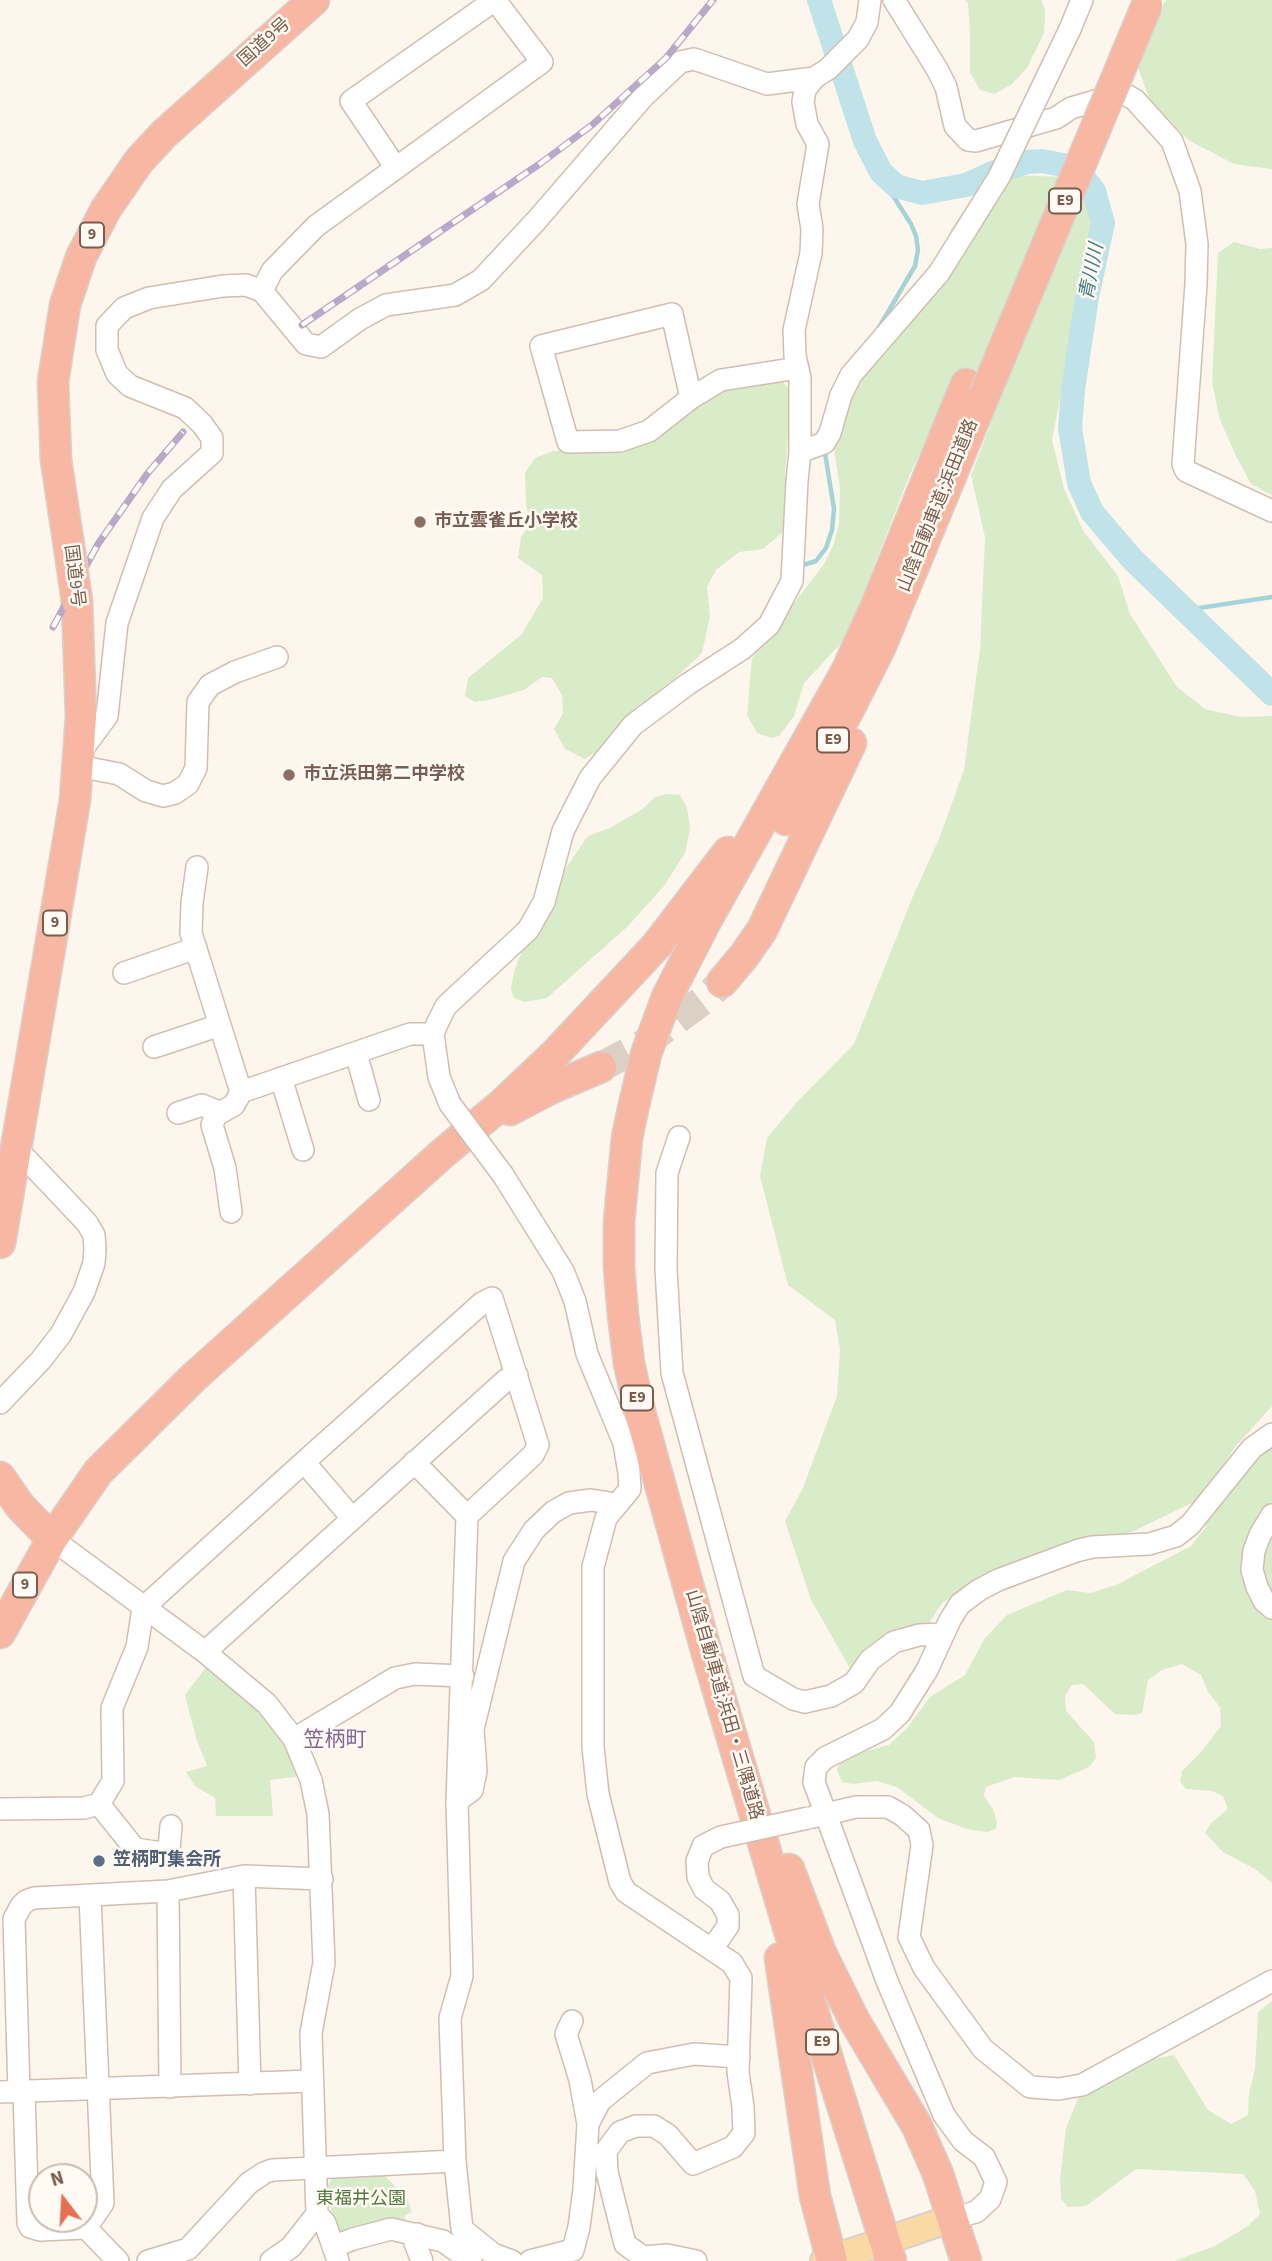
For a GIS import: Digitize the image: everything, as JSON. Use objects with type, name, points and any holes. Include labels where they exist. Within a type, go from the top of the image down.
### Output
[{"type":"highway","name":"国道9号","points":[[0,1242],[52,944],[79,760],[81,670],[77,601],[56,460],[53,382],[65,305],[81,257],[106,209],[139,161],[164,134],[314,0]]},
{"type":"highway","name":"山陰自動車道;浜田道路","points":[[679,987],[706,921],[846,670],[975,390],[1141,2]]},
{"type":"highway","name":"山陰自動車道;浜田道路","points":[[679,987],[714,937],[813,776],[880,648],[953,475],[975,390]]},
{"type":"highway","points":[[722,982],[762,930],[870,703],[916,592],[953,475]]},
{"type":"highway","points":[[0,1477],[20,1506],[51,1539],[98,1472],[192,1378],[554,1055],[648,955],[774,790],[817,725]]},
{"type":"highway","name":"山陰自動車道;浜田・三隅道路","points":[[679,987],[627,1138],[619,1222],[619,1268],[629,1363],[706,1650],[860,2168],[887,2248]]},
{"type":"highway","points":[[442,1154],[517,1106],[601,1067]]},
{"type":"highway","name":"9","points":[[0,1633],[51,1539]]},
{"type":"highway","points":[[706,1650],[821,1953],[854,2020],[916,2126],[938,2174],[966,2261]]},
{"type":"highway","points":[[757,1821],[761,1882],[782,1967],[812,2184],[829,2260]]},
{"type":"main road","points":[[829,2260],[887,2248],[953,2218]]},
{"type":"street","points":[[262,291],[272,271],[316,226],[396,168],[542,62],[495,0],[351,101],[396,168]]},
{"type":"street","points":[[696,2261],[643,2257],[625,2244],[607,2172],[606,2151],[620,2132],[636,2126],[653,2126],[668,2135],[693,2164],[733,2147],[744,2133],[739,2057],[741,1978],[732,1964],[626,1892],[620,1882],[598,1794],[593,1747],[593,1567],[599,1536],[606,1518],[630,1489],[624,1443],[587,1354],[575,1301],[564,1271],[503,1175],[450,1104],[439,1077],[433,1034],[446,1006],[528,930],[544,902],[563,831],[590,778],[633,725],[741,649],[769,625],[792,581],[800,452],[800,378],[794,330],[811,253],[812,229],[808,204],[818,144],[807,124],[803,102],[805,90],[858,39],[867,22],[870,0]]},
{"type":"street","points":[[894,0],[937,69],[946,88],[955,126],[968,139],[976,141],[1056,118],[1070,108],[1123,93],[1135,100],[1172,141],[1190,191],[1196,244],[1196,284],[1182,464],[1186,471],[1272,511]]},
{"type":"street","points":[[800,452],[824,443],[830,433],[841,395],[852,375],[939,273],[999,177],[1082,0]]},
{"type":"street","points":[[277,657],[210,685],[198,702],[196,768],[188,784],[176,793],[163,796],[146,791],[119,774],[79,760],[107,716],[117,623],[153,518],[172,489],[212,453],[212,438],[185,408],[130,386],[117,374],[107,350],[107,326],[124,308],[149,298],[246,285],[262,291],[306,344],[321,347],[360,319],[386,305],[455,295],[481,280],[644,96],[680,62],[694,59],[767,84],[821,74]]},
{"type":"street","points":[[691,398],[672,314],[541,346],[568,442],[620,441],[649,431],[691,398],[721,380],[798,368]]},
{"type":"street","points":[[197,867],[190,920],[196,948],[241,1092]]},
{"type":"street","points":[[124,973],[196,948]]},
{"type":"street","points":[[154,1047],[220,1025]]},
{"type":"street","points":[[231,1212],[225,1168],[212,1125],[216,1115],[234,1105],[241,1092],[410,1034],[433,1034]]},
{"type":"street","points":[[356,1053],[369,1100]]},
{"type":"street","points":[[281,1078],[303,1150]]},
{"type":"street","points":[[178,1113],[202,1105],[219,1112]]},
{"type":"street","points":[[679,1137],[667,1173],[666,1269],[672,1373],[754,1676],[793,1699],[805,1702],[831,1696],[854,1683],[870,1660],[894,1642],[919,1635],[942,1634]]},
{"type":"street","points":[[0,1403],[41,1360],[61,1334],[84,1292],[96,1249],[94,1235],[87,1223],[16,1148]]},
{"type":"street","points":[[0,1809],[84,1808],[99,1804],[113,1781],[111,1707],[137,1647],[143,1608],[482,1303],[492,1298],[537,1440],[537,1450],[467,1516],[457,1801],[462,1976],[450,2018],[455,2161],[462,2229],[493,2255],[512,2261]]},
{"type":"street","points":[[205,1652],[506,1380],[517,1375]]},
{"type":"street","points":[[953,2218],[976,2212],[990,2199],[996,2182],[984,2157],[963,2141],[944,2115],[817,1816],[814,1782],[816,1767],[825,1758],[884,1729],[900,1713],[927,1670],[942,1634],[960,1604],[998,1580],[1076,1551],[1092,1547],[1149,1544],[1176,1536],[1190,1525],[1252,1448],[1272,1434]]},
{"type":"street","points":[[304,1462],[352,1518]]},
{"type":"street","points":[[414,1462],[467,1516]]},
{"type":"street","points":[[457,1801],[472,1790],[476,1771],[472,1729],[514,1561],[534,1530],[553,1512],[569,1503],[591,1500],[616,1504]]},
{"type":"street","points":[[1272,1515],[1254,1551],[1252,1570],[1264,1601],[1272,1608]]},
{"type":"street","points":[[51,1539],[205,1652],[267,1704],[294,1739],[307,1766],[315,1797],[322,1879],[324,1963],[312,2020],[317,2214],[291,2247],[271,2261]]},
{"type":"street","points":[[294,1739],[395,1678],[415,1674],[463,1676]]},
{"type":"street","points":[[99,1804],[135,1849],[162,1853],[169,1849],[171,1826]]},
{"type":"street","points":[[712,1949],[728,1926],[728,1915],[720,1901],[704,1889],[698,1877],[697,1861],[704,1846],[721,1837],[856,1807],[888,1807],[919,1830],[922,1845],[909,1937],[924,1968],[983,2049],[1030,2087],[1059,2089],[1082,2085],[1272,1980]]},
{"type":"street","points":[[28,2223],[14,2092],[14,1920],[21,1906],[34,1898],[169,1891],[244,1876],[322,1879]]},
{"type":"street","points":[[244,1876],[250,2084]]},
{"type":"street","points":[[169,1891],[170,2087]]},
{"type":"street","points":[[90,1896],[103,2203],[98,2210]]},
{"type":"street","points":[[530,2261],[573,2250],[582,2202],[588,2124],[580,2080],[566,2034],[572,2021]]},
{"type":"street","points":[[588,2124],[600,2101],[647,2063],[694,2054],[739,2057]]},
{"type":"street","points":[[14,2092],[312,2081]]},
{"type":"street","points":[[148,2261],[188,2249],[249,2183],[272,2170],[455,2161]]},
{"type":"street","points":[[317,2214],[325,2223],[336,2254],[353,2239],[391,2229],[443,2241],[471,2261]]},
{"type":"street","points":[[91,2233],[117,2261]]},
{"type":"street","points":[[417,2234],[415,2243],[422,2261]]},
{"type":"green space","points":[[965,0],[1041,0],[1045,10],[1044,33],[1027,68],[1011,85],[994,94],[980,90],[970,72],[968,3]]},
{"type":"green space","points":[[1166,0],[1272,0],[1272,169],[1234,164],[1188,140],[1149,98],[1135,59]]},
{"type":"green space","points":[[1011,175],[1065,177],[1081,187],[1097,221],[1052,440],[1064,489],[1084,532],[1118,576],[1130,614],[1177,687],[1205,709],[1240,717],[1272,716],[1272,1406],[1236,1446],[1200,1499],[1132,1532],[1032,1560],[978,1581],[942,1603],[928,1625],[861,1667],[850,1668],[811,1600],[785,1521],[803,1488],[837,1396],[840,1349],[835,1320],[788,1285],[760,1176],[767,1138],[797,1102],[854,1044],[913,896],[939,839],[964,770],[980,649],[985,537],[971,475],[990,426],[994,398],[982,371],[976,370],[954,387],[910,474],[846,638],[804,683],[794,716],[779,736],[771,738],[757,733],[747,715],[752,658],[824,564],[833,546],[839,524],[840,488],[834,449],[851,397],[945,248],[951,229],[978,191]]},
{"type":"green space","points":[[1234,242],[1260,249],[1272,248],[1272,495],[1251,484],[1236,456],[1220,420],[1212,382],[1218,253]]},
{"type":"green space","points":[[781,381],[788,387],[791,396],[784,531],[763,549],[739,552],[716,570],[707,587],[710,616],[702,653],[602,748],[585,759],[565,749],[554,729],[563,713],[562,695],[552,678],[542,677],[524,690],[489,700],[475,702],[465,696],[468,678],[522,634],[543,598],[542,575],[518,558],[521,537],[530,524],[525,473],[535,458],[553,451],[581,450],[652,439],[726,386]]},
{"type":"green space","points":[[680,795],[687,808],[690,828],[685,853],[664,886],[628,926],[547,998],[525,1002],[514,998],[511,989],[514,971],[522,951],[533,938],[565,869],[588,836],[610,828],[641,810],[655,797]]},
{"type":"green space","points":[[1272,1445],[1272,1501],[1248,1547],[1241,1577],[1251,1599],[1267,1615],[1272,1616],[1272,1883],[1255,1869],[1223,1852],[1205,1833],[1211,1823],[1228,1809],[1223,1796],[1212,1791],[1186,1789],[1180,1781],[1182,1771],[1221,1726],[1220,1707],[1208,1692],[1201,1675],[1182,1664],[1162,1670],[1148,1680],[1142,1713],[1135,1715],[1115,1714],[1083,1684],[1072,1685],[1065,1696],[1066,1711],[1094,1742],[1096,1758],[1089,1767],[1059,1780],[1014,1777],[986,1787],[984,1796],[993,1809],[996,1829],[987,1832],[967,1829],[938,1818],[897,1787],[877,1781],[853,1784],[842,1782],[837,1770],[841,1762],[889,1745],[908,1727],[930,1697],[965,1675],[985,1638],[1007,1615],[1067,1590],[1090,1593],[1116,1585],[1191,1546],[1205,1528],[1209,1515],[1256,1454]]},
{"type":"green space","points":[[1272,1525],[1272,1600],[1259,1580],[1264,1541]]},
{"type":"green space","points":[[206,1667],[244,1693],[281,1731],[302,1776],[270,1780],[273,1816],[216,1816],[215,1798],[195,1786],[186,1772],[207,1766],[196,1738],[185,1695]]},
{"type":"green space","points":[[1272,2001],[1272,2261],[1174,2261],[1215,2246],[1248,2226],[1260,2214],[1255,2191],[1243,2174],[1136,2169],[1086,2206],[1068,2207],[1061,2199],[1060,2179],[1066,2128],[1079,2096],[1106,2085],[1143,2061],[1174,2055],[1208,2110],[1231,2124],[1248,2115],[1249,2094],[1255,2069],[1258,2012]]},
{"type":"green space","name":"東福井公園","points":[[380,2171],[407,2198],[412,2212],[404,2216],[407,2223],[341,2234],[327,2200],[326,2190],[330,2181],[337,2175]]},
{"type":"waterway","name":"青川川","points":[[819,0],[865,141],[881,172],[896,186],[922,193],[966,185],[995,172],[1027,162],[1042,161],[1068,166],[1094,191],[1103,223],[1087,297],[1070,428],[1079,483],[1092,512],[1132,559],[1272,694]]},
{"type":"waterway","points":[[878,329],[915,266],[918,250],[911,224],[881,172]]},
{"type":"waterway","points":[[803,565],[816,561],[826,548],[832,530],[834,509],[825,453]]},
{"type":"waterway","points":[[1186,610],[1272,597]]},
{"type":"tunnel","points":[[601,1067],[644,1044],[707,997],[722,982]]},
{"type":"railway","points":[[302,325],[541,163],[592,125],[666,58],[713,0]]},
{"type":"railway","points":[[53,627],[98,544],[147,474],[183,432]]},
{"type":"place","name":"市立雲雀丘小学校","points":[[420,522]]},
{"type":"place","name":"市立浜田第二中学校","points":[[289,775]]},
{"type":"place","name":"笠柄町集会所","points":[[99,1861]]},
{"type":"district","name":"笠柄町","points":[[335,1741]]}]
